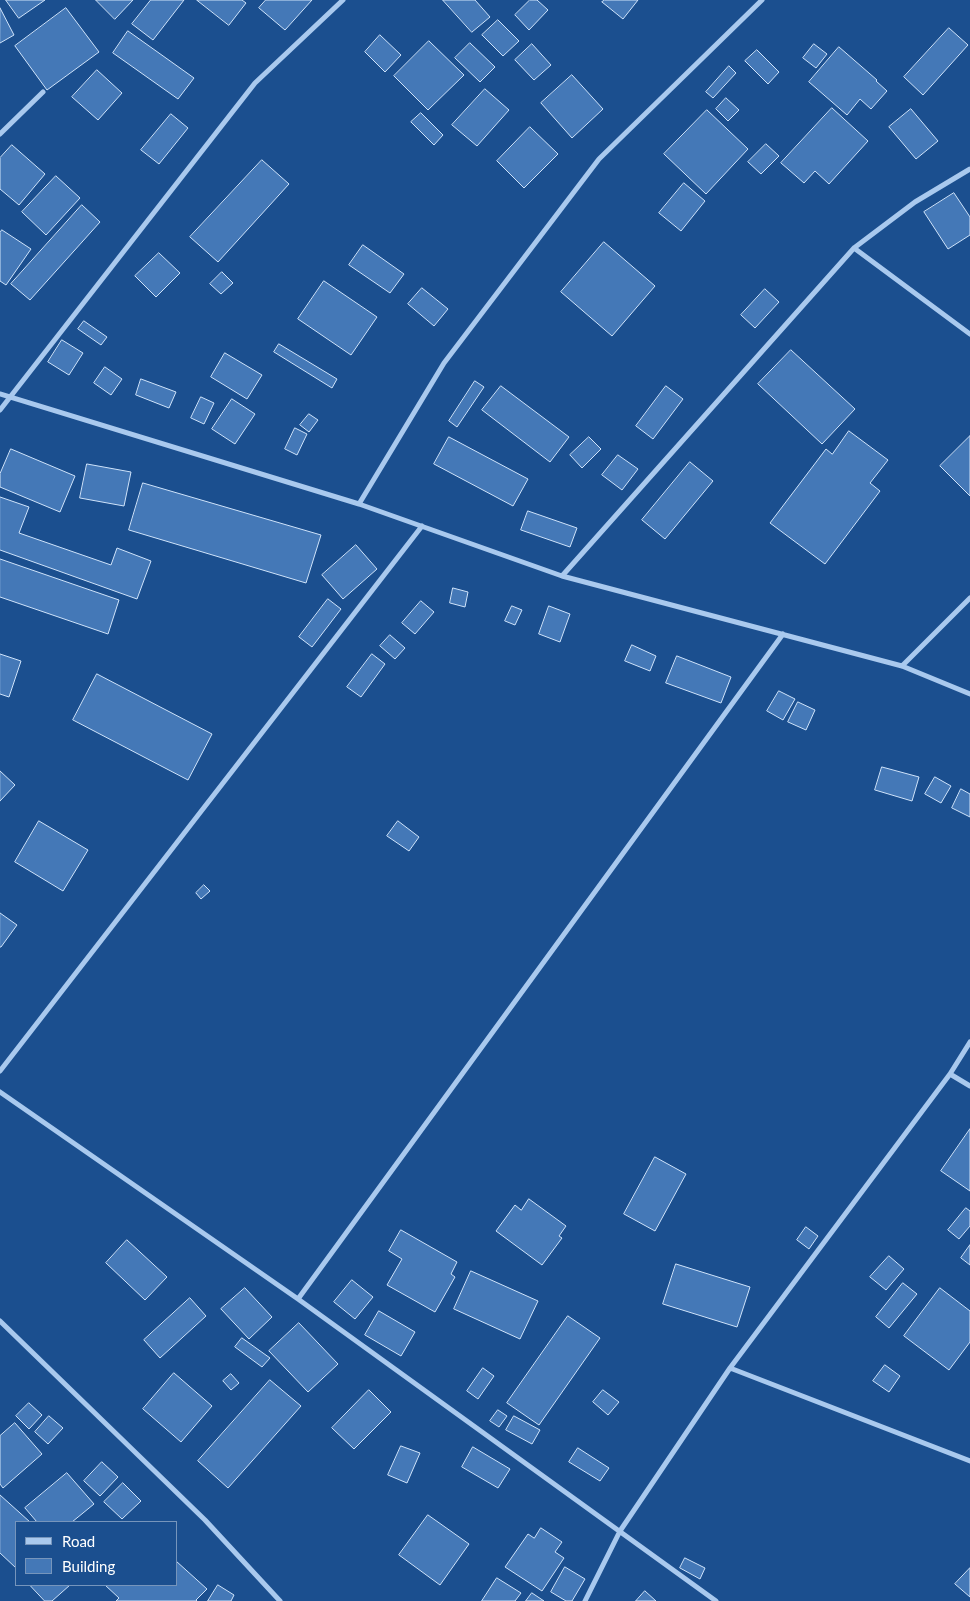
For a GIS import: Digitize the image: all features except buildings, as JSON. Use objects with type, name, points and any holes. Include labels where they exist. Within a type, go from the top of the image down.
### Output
[{"type":"street","points":[[0,410],[255,84],[343,0]]},
{"type":"street","points":[[359,504],[444,363],[599,159],[762,0]]},
{"type":"street","points":[[0,134],[43,92]]},
{"type":"street","points":[[562,576],[854,248],[914,202],[970,169]]},
{"type":"street","points":[[854,248],[970,334]]},
{"type":"street","points":[[0,394],[359,504],[562,576],[902,666],[970,694]]},
{"type":"street","points":[[0,1071],[422,526]]},
{"type":"street","points":[[902,666],[970,598]]},
{"type":"street","points":[[298,1299],[783,634]]},
{"type":"street","points":[[585,1601],[620,1531],[730,1368],[950,1074],[970,1042]]},
{"type":"street","points":[[950,1074],[970,1086]]},
{"type":"street","points":[[0,1092],[298,1299],[716,1601]]},
{"type":"street","points":[[0,1322],[205,1520],[280,1601]]},
{"type":"street","points":[[730,1368],[970,1461]]}]
